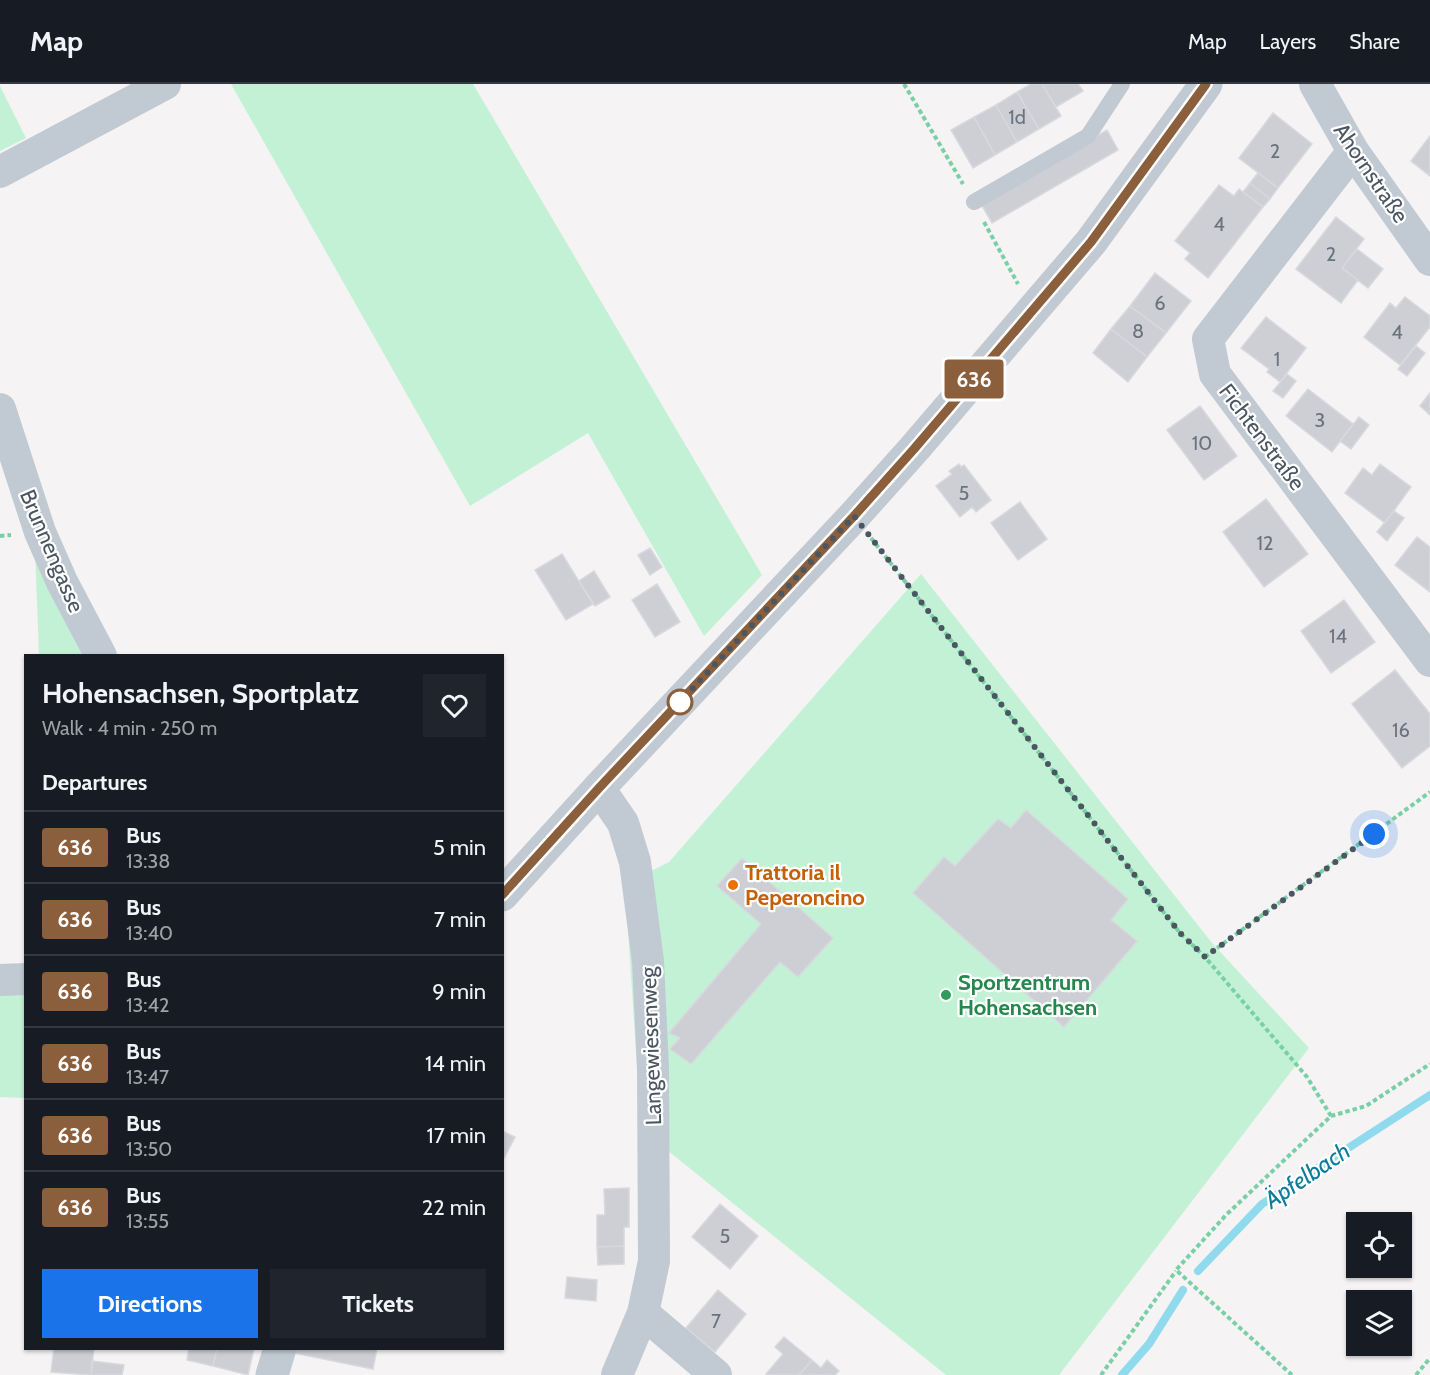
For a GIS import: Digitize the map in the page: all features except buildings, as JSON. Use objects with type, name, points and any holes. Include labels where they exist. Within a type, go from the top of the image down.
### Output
[{"type":"street","points":[[0,172],[165,84]]},
{"type":"street","points":[[504,893],[914,449],[1091,242],[1206,84]]},
{"type":"street","name":"Ahornstraße","points":[[1315,84],[1353,151],[1429,255]]},
{"type":"street","name":"Fichtenstraße","points":[[1353,151],[1208,339],[1215,374],[1430,661]]},
{"type":"street","name":"Brunnengasse","points":[[0,409],[40,532],[62,582],[100,654]]},
{"type":"street","name":"Langewiesenweg","points":[[599,788],[623,823],[635,862],[648,961],[654,1100],[654,1261],[643,1313],[617,1375]]},
{"type":"street","points":[[0,980],[24,979]]},
{"type":"street","points":[[643,1313],[716,1375]]},
{"type":"street","points":[[272,1375],[279,1350]]},
{"type":"lane","points":[[974,202],[1088,136],[1122,84]]},
{"type":"path","points":[[854,516],[1180,933],[1205,957],[1307,1077],[1331,1116]]},
{"type":"path","points":[[1205,957],[1430,792]]},
{"type":"path","points":[[1101,1375],[1176,1270],[1226,1215],[1331,1116],[1366,1106],[1430,1064]]},
{"type":"path","points":[[1176,1270],[1292,1375]]},
{"type":"path","points":[[1416,1375],[1430,1358]]},
{"type":"green space","points":[[231,84],[473,84],[762,575],[704,636],[588,433],[470,506]]},
{"type":"green space","points":[[0,86],[26,138],[0,151]]},
{"type":"green space","points":[[35,549],[91,654],[39,654]]},
{"type":"green space","name":"Sportzentrum Hohensachsen","points":[[921,574],[1212,943],[1309,1048],[1059,1375],[946,1375],[641,1129],[625,884],[669,862]]},
{"type":"green space","points":[[24,970],[24,1098],[0,1097],[0,971]]},
{"type":"waterway","name":"Äpfelbach","points":[[1198,1271],[1262,1204],[1430,1095]]},
{"type":"waterway","name":"Äpfelbach","points":[[1122,1375],[1149,1344],[1183,1290]]},
{"type":"bus line","name":"636","points":[[504,893],[914,449],[1091,242],[1206,84]]},
{"type":"place","name":"Trattoria il Peperoncino","points":[[733,885]]},
{"type":"place","name":"Sportzentrum Hohensachsen","points":[[946,995]]},
{"type":"route","points":[[680,702],[854,516],[1180,933],[1205,957],[1374,834]]}]
